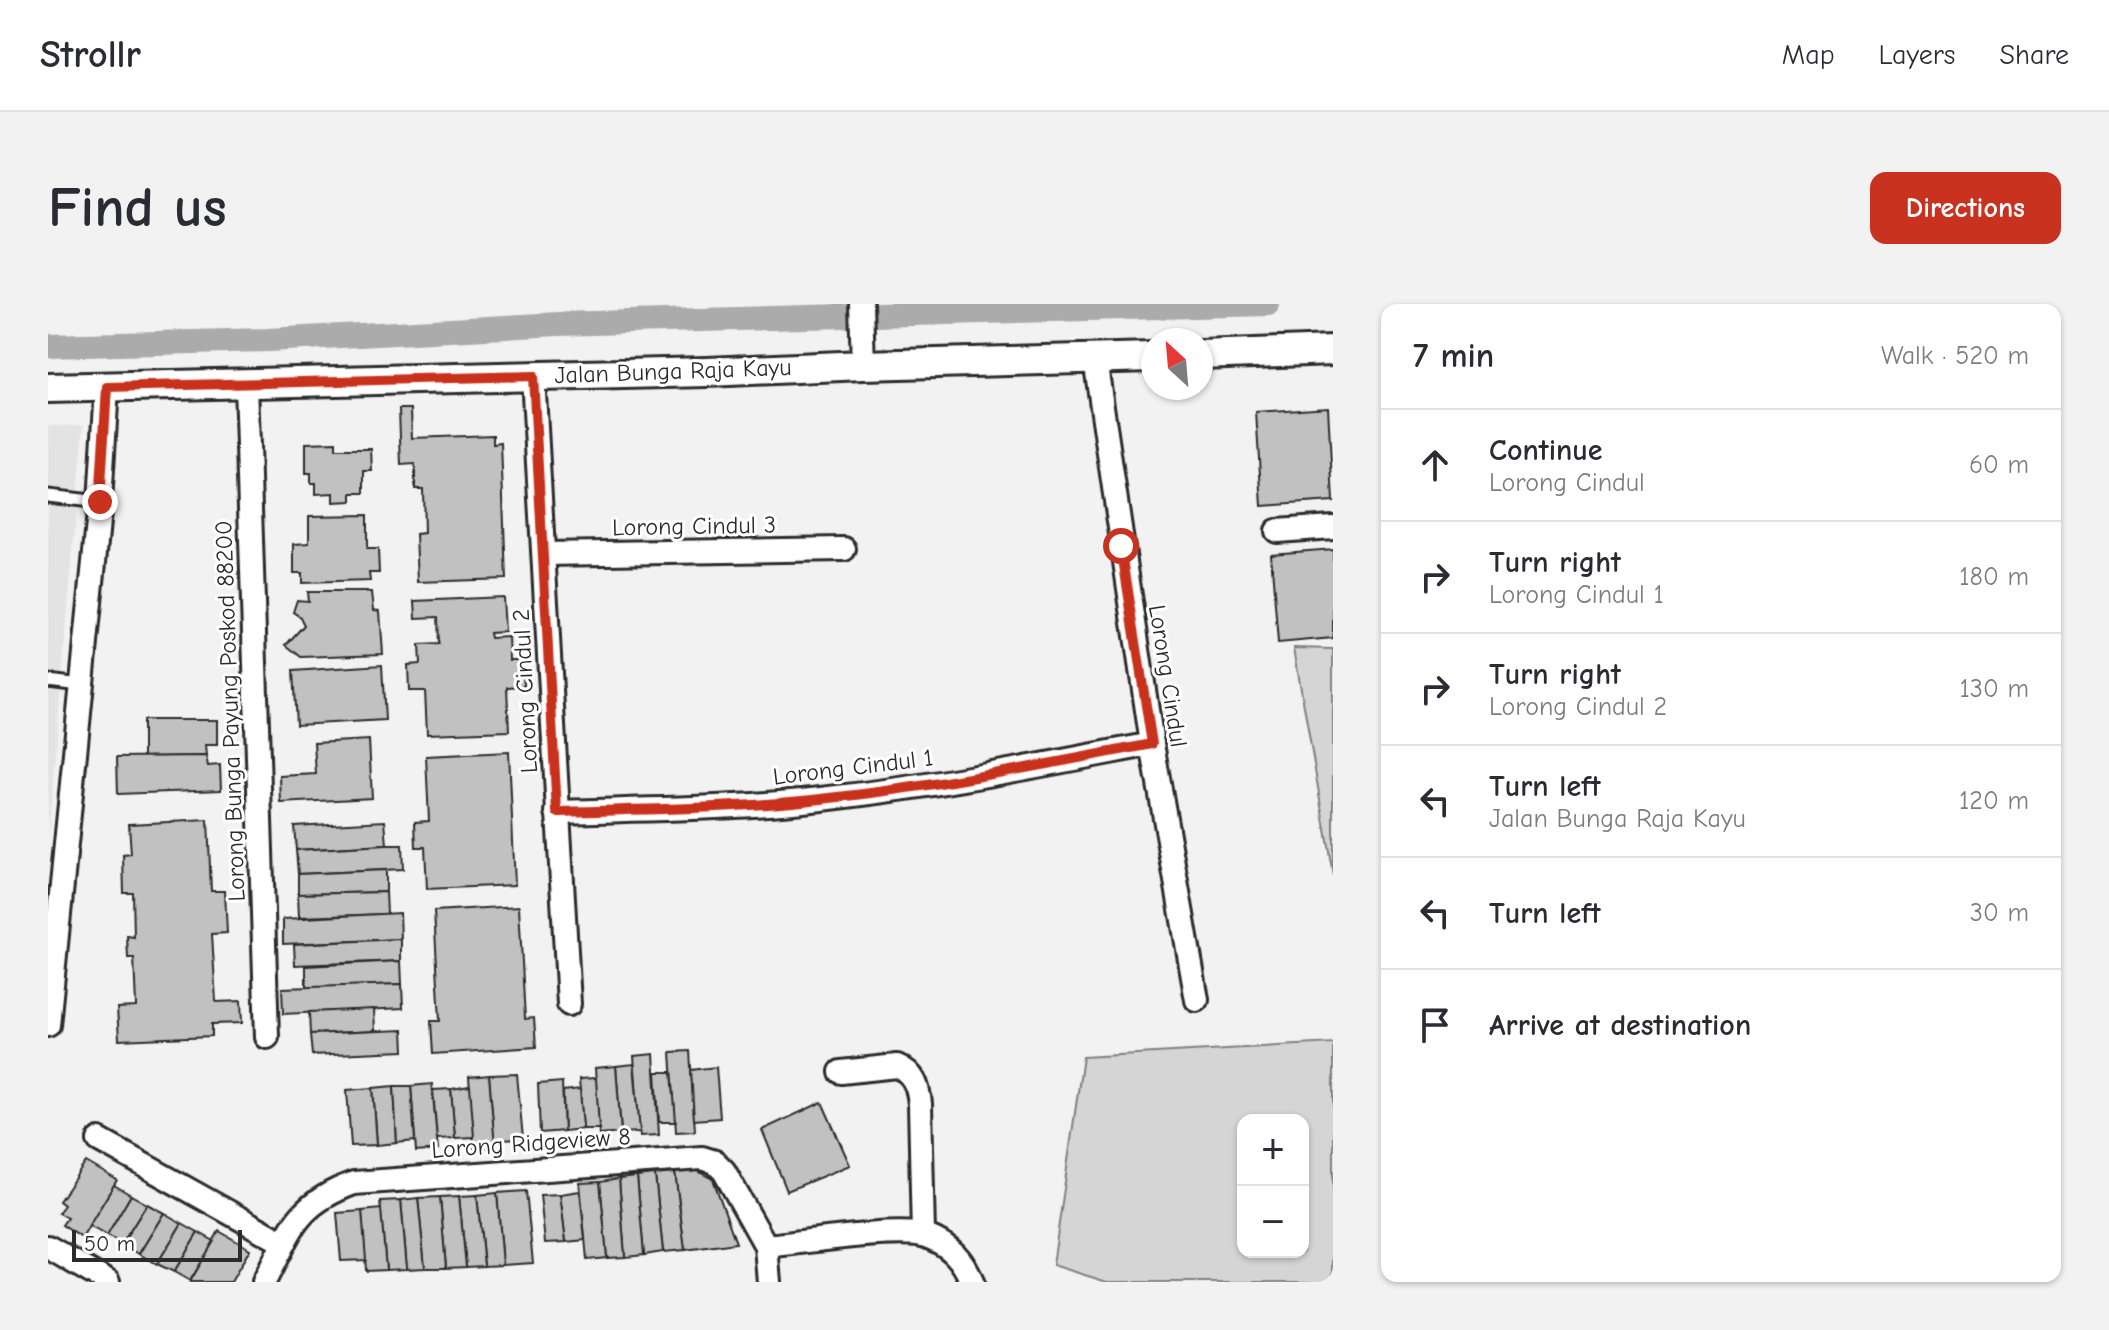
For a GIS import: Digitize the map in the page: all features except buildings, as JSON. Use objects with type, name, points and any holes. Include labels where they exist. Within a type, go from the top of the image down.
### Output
[{"type":"street","points":[[861,304],[863,365]]},
{"type":"street","points":[[1213,355],[1333,350]]},
{"type":"street","name":"Jalan Bunga Raja Kayu","points":[[48,388],[707,372],[1141,357]]},
{"type":"street","name":"Lorong Cindul","points":[[1095,359],[1152,744],[1197,1000]]},
{"type":"street","name":"Lorong Cindul 2","points":[[533,376],[569,1004]]},
{"type":"street","name":"Lorong Bunga Payung Poskod 88200","points":[[246,384],[267,1037]]},
{"type":"street","points":[[48,1025],[100,502],[107,387]]},
{"type":"street","points":[[1277,531],[1333,527]]},
{"type":"street","name":"Lorong Cindul 3","points":[[545,554],[844,549]]},
{"type":"street","name":"Lorong Cindul 1","points":[[557,812],[733,807],[835,798],[942,784],[1152,744]]},
{"type":"street","points":[[841,1072],[897,1066],[913,1078],[919,1089],[923,1235]]},
{"type":"street","points":[[99,1140],[284,1243]]},
{"type":"street","name":"Lorong Ridgeview 8","points":[[264,1282],[306,1209],[319,1198],[354,1183],[702,1158],[715,1162],[724,1171],[766,1246],[769,1282]]},
{"type":"street","points":[[766,1246],[899,1234],[923,1235],[946,1246],[964,1262],[972,1282]]},
{"type":"street","points":[[48,1247],[108,1282]]},
{"type":"lane","points":[[48,496],[100,502]]},
{"type":"lane","points":[[48,681],[81,685]]},
{"type":"shaded area","points":[[84,425],[60,699],[48,839],[48,426]]},
{"type":"shaded area","points":[[1294,648],[1333,649],[1333,875]]},
{"type":"shaded area","points":[[1333,1043],[1333,1282],[1107,1282],[1053,1265],[1083,1057]]},
{"type":"waterway","points":[[48,346],[268,340],[558,324],[1268,304]]},
{"type":"route","points":[[100,502],[107,387],[533,376],[557,812],[733,807],[835,798],[942,784],[1152,744],[1121,546]]}]
